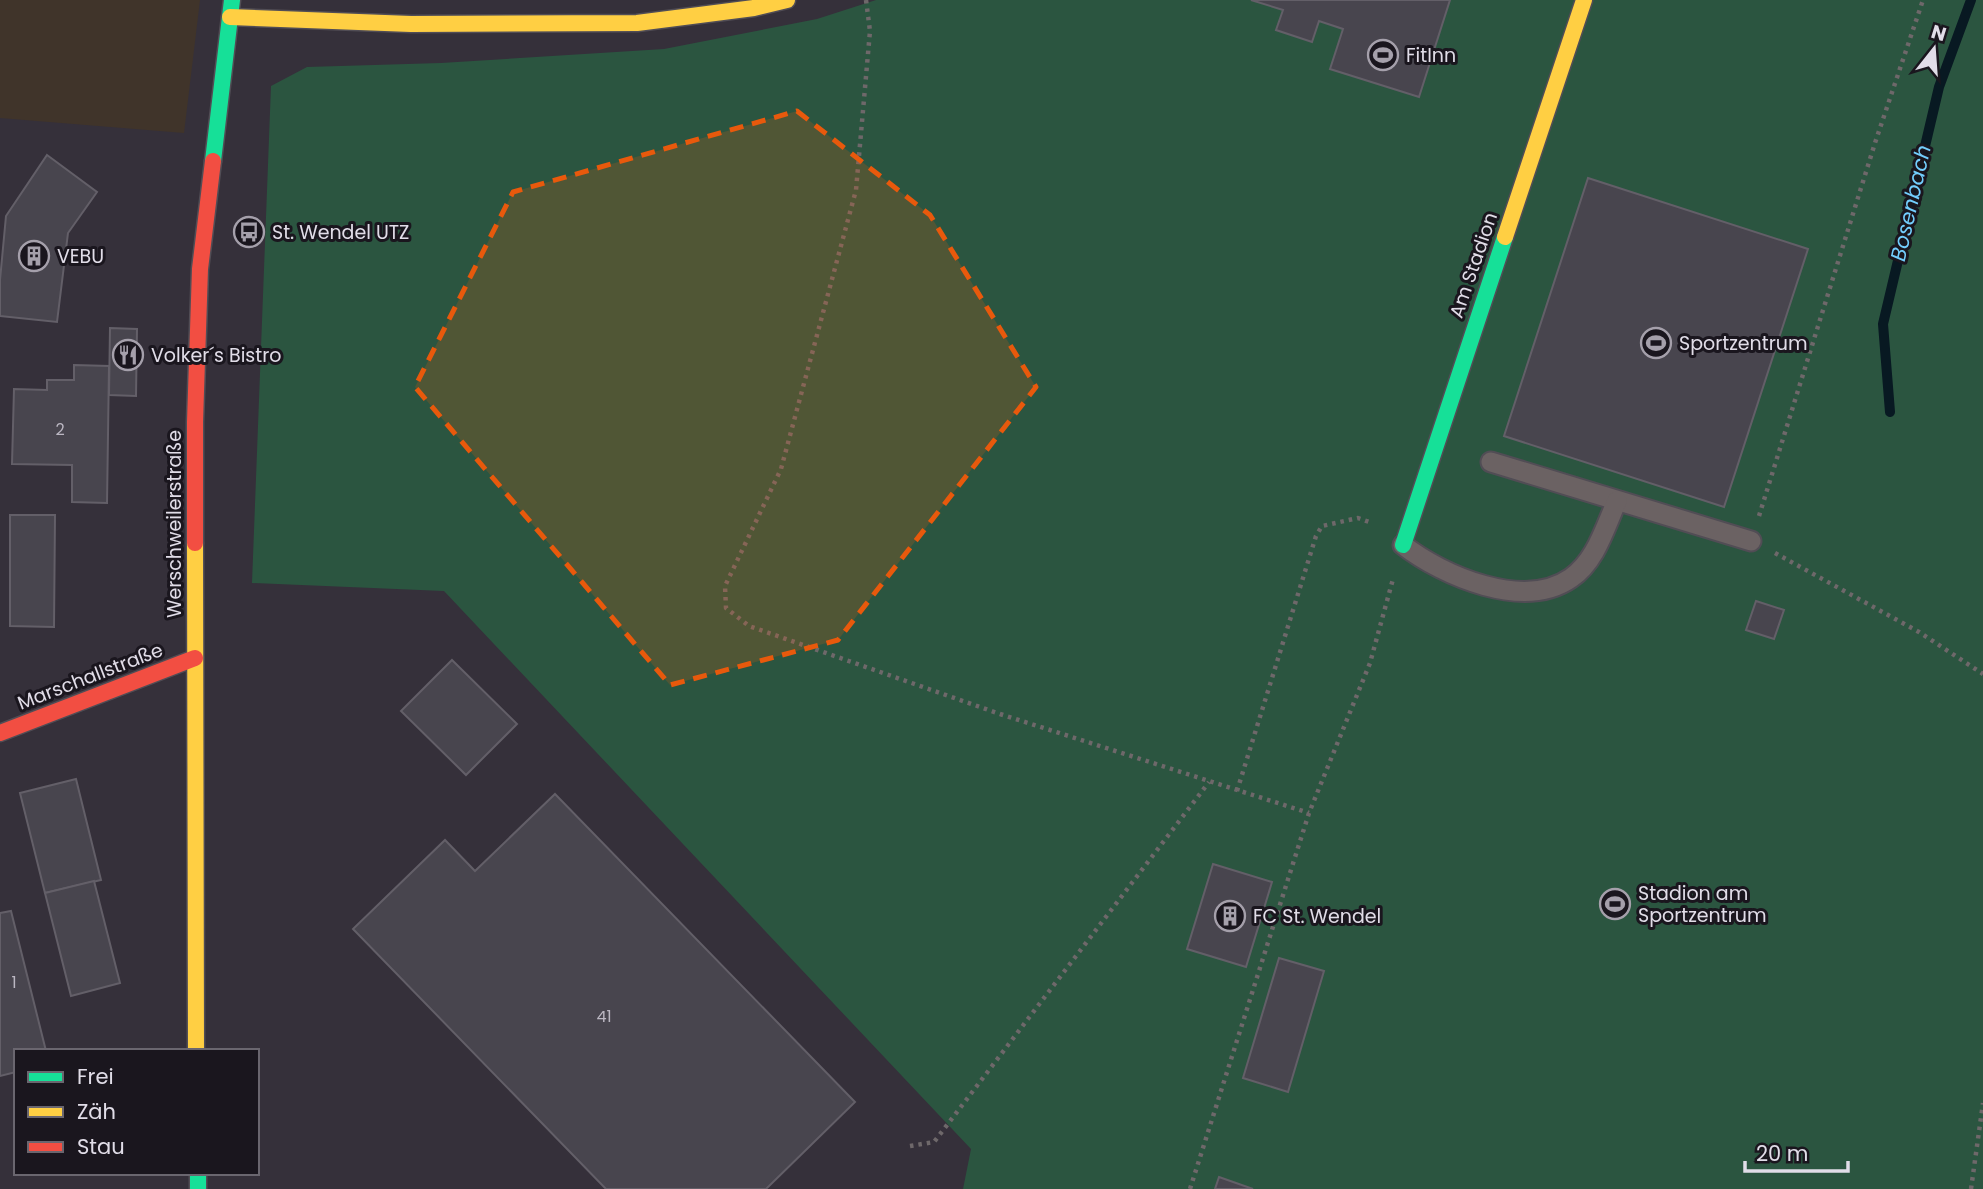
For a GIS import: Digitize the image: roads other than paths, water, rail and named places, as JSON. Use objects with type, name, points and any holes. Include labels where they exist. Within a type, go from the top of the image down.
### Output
[{"type":"street","name":"Werschweilerstraße","points":[[196,1049],[195,422],[200,270],[232,0]]},
{"type":"street","points":[[230,17],[411,24],[637,23],[754,8],[787,0]]},
{"type":"street","name":"Am Stadion","points":[[1403,545],[1584,0]]},
{"type":"street","name":"Marschallstraße","points":[[0,733],[195,658]]},
{"type":"lane","points":[[410,0],[411,24]]},
{"type":"lane","points":[[1491,462],[1751,541]]},
{"type":"lane","points":[[1403,545],[1424,561],[1453,574],[1502,590],[1537,592],[1571,579],[1592,557],[1617,501]]},
{"type":"waterway","name":"Bosenbach","points":[[1890,412],[1883,324],[1939,87],[1971,0]]},
{"type":"place","name":"FitInn","points":[[1383,55]]},
{"type":"place","name":"St. Wendel UTZ","points":[[249,232]]},
{"type":"place","name":"VEBU","points":[[34,256]]},
{"type":"place","name":"Sportzentrum","points":[[1656,343]]},
{"type":"place","name":"Volker´s Bistro","points":[[128,355]]},
{"type":"place","name":"Stadion am Sportzentrum","points":[[1615,904]]},
{"type":"place","name":"FC St. Wendel","points":[[1230,916]]}]
